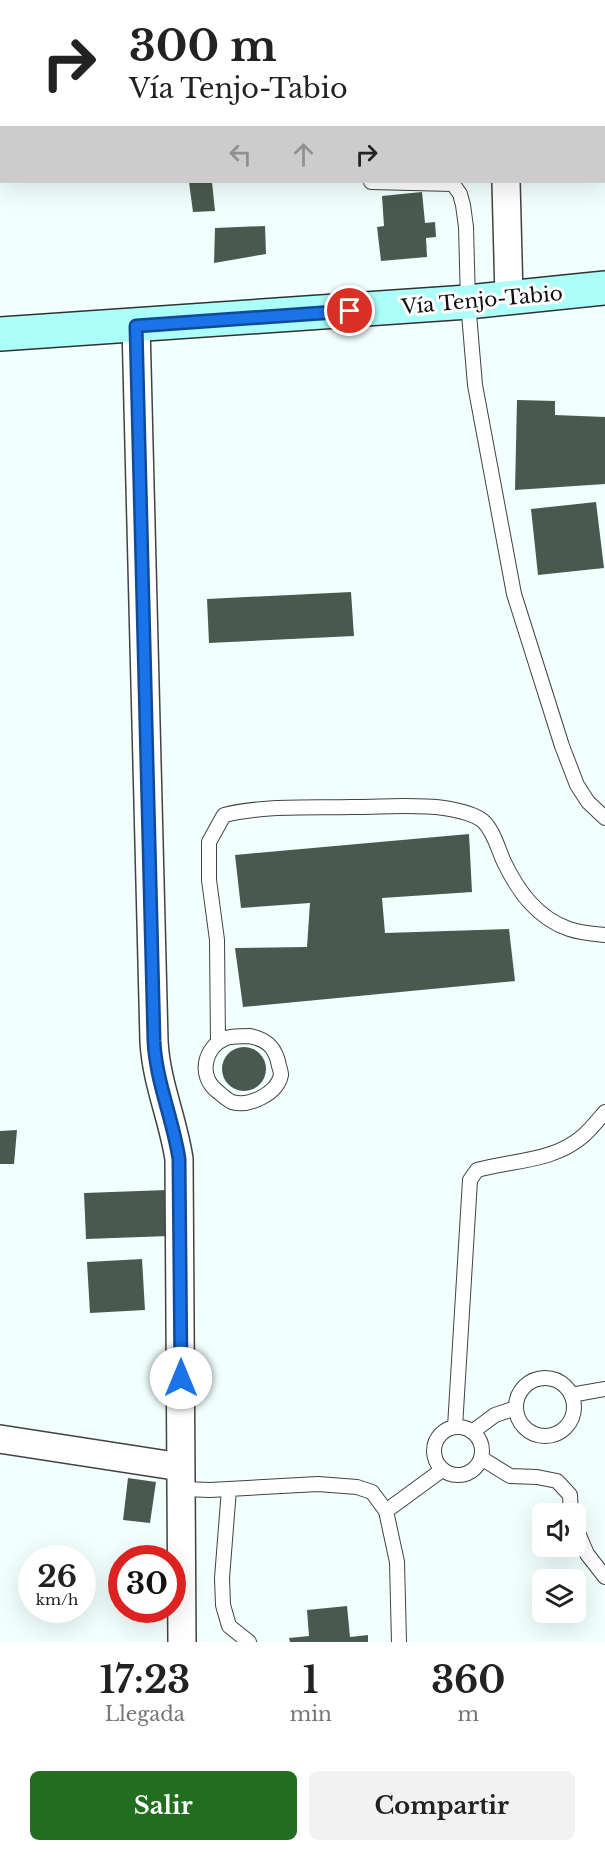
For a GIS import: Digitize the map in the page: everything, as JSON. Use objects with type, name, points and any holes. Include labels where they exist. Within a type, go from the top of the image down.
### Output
[{"type":"main road","name":"Vía Tenjo-Tabio","points":[[0,334],[468,302],[605,288]]},
{"type":"street","points":[[506,183],[509,297]]},
{"type":"street","points":[[136,326],[154,1041],[158,1074],[179,1159],[182,1642]]},
{"type":"street","points":[[0,1439],[182,1478]]},
{"type":"lane","points":[[412,183],[453,184],[460,194],[465,216],[468,302],[475,386],[514,594],[562,746],[577,785],[588,802],[605,818]]},
{"type":"lane","points":[[218,1042],[228,1037],[249,1036],[259,1038],[269,1044],[278,1059],[281,1076],[269,1094],[248,1103],[232,1102],[214,1090],[205,1070],[210,1050],[218,1042],[217,940],[209,880],[209,843],[224,815],[273,808],[419,806],[445,808],[471,814],[483,822],[492,833],[504,863],[524,897],[540,914],[569,930],[605,935]]},
{"type":"lane","points":[[455,1427],[470,1180],[477,1170],[539,1158],[566,1148],[583,1136],[605,1112]]},
{"type":"lane","points":[[538,1378],[558,1381],[571,1395],[574,1405],[568,1424],[561,1431],[541,1436],[524,1427],[518,1418],[516,1408],[521,1389],[538,1378]]},
{"type":"lane","points":[[571,1395],[605,1389]]},
{"type":"lane","points":[[472,1432],[495,1415],[516,1408]]},
{"type":"lane","points":[[455,1427],[472,1432],[479,1440],[482,1449],[481,1458],[476,1467],[460,1476],[451,1475],[442,1470],[433,1454],[434,1444],[439,1436],[455,1427]]},
{"type":"lane","points":[[481,1458],[510,1476],[537,1477],[557,1481],[570,1495],[570,1503]]},
{"type":"lane","points":[[386,1511],[442,1470]]},
{"type":"lane","points":[[182,1478],[229,1489],[318,1484],[357,1487],[372,1492],[386,1511],[397,1562],[399,1642]]},
{"type":"lane","points":[[229,1489],[222,1578],[223,1605],[229,1626],[249,1642]]},
{"type":"lane","points":[[586,1552],[605,1577]]},
{"type":"building","points":[[189,183],[212,183],[215,211],[193,212]]},
{"type":"building","points":[[422,192],[425,223],[435,222],[436,237],[426,238],[427,257],[381,261],[377,227],[384,226],[382,196]]},
{"type":"building","points":[[265,226],[266,254],[214,263],[215,228]]},
{"type":"building","points":[[517,400],[555,401],[555,415],[605,417],[605,484],[515,490]]},
{"type":"building","points":[[596,502],[604,568],[538,575],[531,509]]},
{"type":"building","points":[[351,592],[354,636],[209,643],[207,599]]},
{"type":"building","points":[[469,834],[472,892],[382,898],[385,933],[509,929],[515,981],[243,1007],[235,948],[307,947],[310,903],[241,908],[235,855]]},
{"type":"building","points":[[244,1047],[259,1054],[266,1069],[259,1084],[244,1091],[229,1084],[222,1069],[229,1054]]},
{"type":"building","points":[[17,1130],[14,1164],[0,1164],[0,1131]]},
{"type":"building","points":[[167,1190],[169,1236],[86,1239],[84,1193]]},
{"type":"building","points":[[142,1259],[145,1310],[90,1313],[87,1262]]},
{"type":"building","points":[[128,1478],[156,1482],[150,1523],[123,1520]]},
{"type":"building","points":[[347,1606],[350,1637],[368,1635],[368,1642],[290,1642],[289,1638],[309,1636],[307,1610]]},
{"type":"route","points":[[181,1378],[179,1159],[160,1086],[154,1041],[136,326],[350,311]]}]
